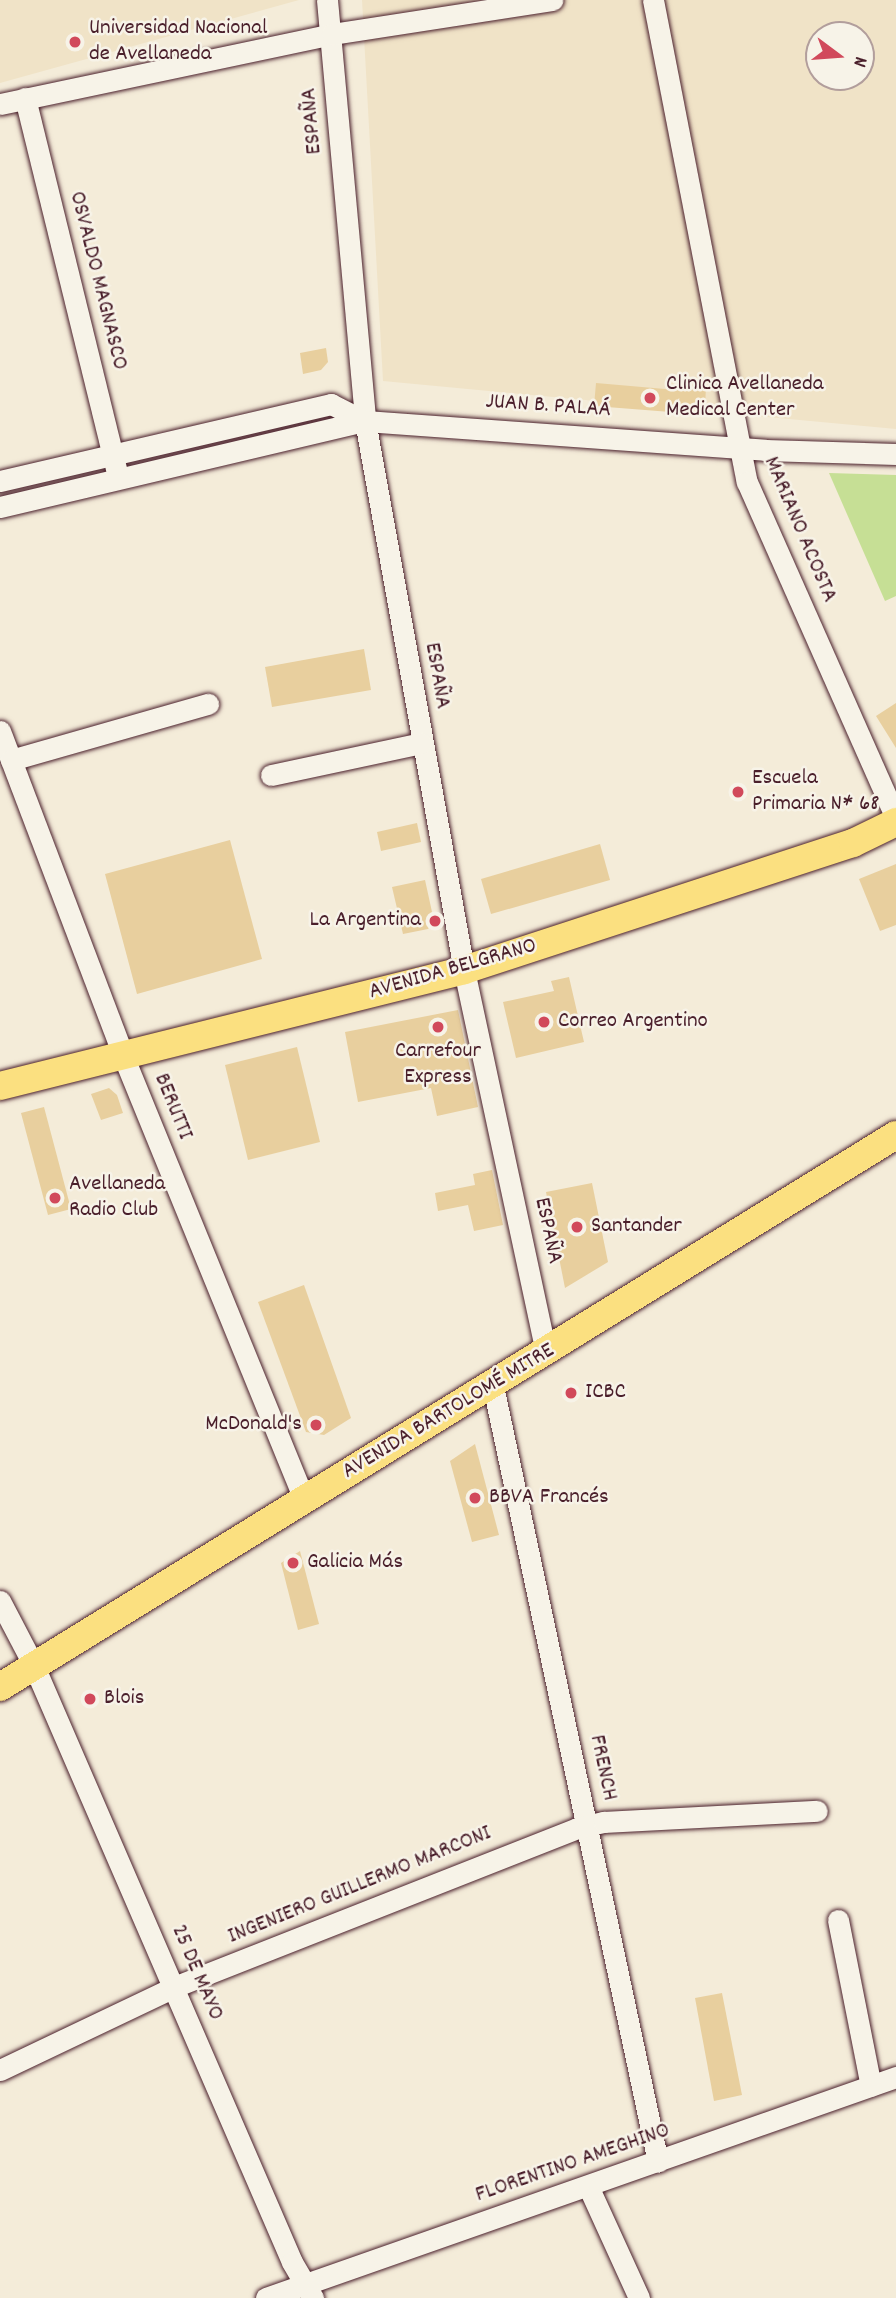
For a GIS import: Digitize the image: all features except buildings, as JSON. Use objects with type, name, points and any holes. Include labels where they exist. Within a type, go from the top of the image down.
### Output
[{"type":"main road","name":"AVENIDA BELGRANO","points":[[0,1086],[124,1058],[464,970],[853,843],[896,821]]},
{"type":"main road","name":"AVENIDA BARTOLOMÉ MITRE","points":[[0,1687],[493,1386],[896,1135]]},
{"type":"street","name":"ESPAÑA","points":[[327,0],[365,421],[464,970],[546,1353]]},
{"type":"street","points":[[0,104],[332,34],[552,0]]},
{"type":"street","name":"MARIANO ACOSTA","points":[[653,0],[738,447],[747,482],[896,821]]},
{"type":"street","name":"OSVALDO MAGNASCO","points":[[24,98],[118,478]]},
{"type":"street","name":"JUAN B. PALAÁ","points":[[0,481],[111,453],[331,404],[365,421]]},
{"type":"street","name":"JUAN B. PALAÁ","points":[[0,507],[365,421],[738,447],[896,454]]},
{"type":"street","points":[[11,760],[208,704]]},
{"type":"street","name":"BERUTTI","points":[[0,731],[124,1058],[304,1499]]},
{"type":"street","points":[[271,775],[421,743]]},
{"type":"street","name":"FRENCH","points":[[493,1386],[658,2162]]},
{"type":"street","name":"25 DE MAYO","points":[[0,1601],[34,1666],[309,2291]]},
{"type":"street","name":"INGENIERO GUILLERMO MARCONI","points":[[0,2070],[174,1987],[588,1825],[817,1811]]},
{"type":"street","points":[[838,1920],[871,2086]]},
{"type":"street","name":"FLORENTINO AMEGHINO","points":[[266,2298],[309,2291],[588,2186],[896,2077]]},
{"type":"street","points":[[588,2186],[639,2298]]},
{"type":"shaded area","name":"Universidad Nacional de Avellaneda","points":[[0,0],[299,0],[0,83]]},
{"type":"shaded area","points":[[362,0],[896,0],[896,429],[383,381]]},
{"type":"green space","points":[[829,473],[896,475],[896,596],[885,601]]},
{"type":"place","name":"Universidad Nacional de Avellaneda","points":[[75,42]]},
{"type":"place","name":"Clinica Avellaneda Medical Center","points":[[650,398]]},
{"type":"place","name":"Escuela Primaria N* 68","points":[[738,792]]},
{"type":"place","name":"La Argentina","points":[[435,921]]},
{"type":"place","name":"Correo Argentino","points":[[544,1022]]},
{"type":"place","name":"Carrefour Express","points":[[438,1027]]},
{"type":"place","name":"Avellaneda Radio Club","points":[[55,1198]]},
{"type":"place","name":"Santander","points":[[577,1227]]},
{"type":"place","name":"ICBC","points":[[571,1393]]},
{"type":"place","name":"McDonald's","points":[[316,1425]]},
{"type":"place","name":"BBVA Francés","points":[[475,1498]]},
{"type":"place","name":"Galicia Más","points":[[293,1563]]},
{"type":"place","name":"Blois","points":[[90,1699]]}]
